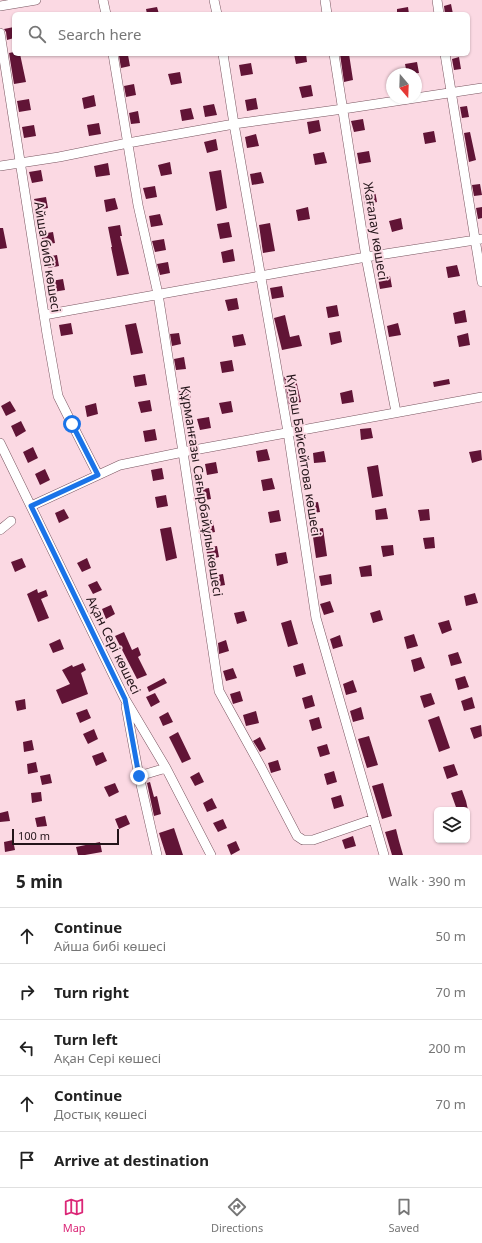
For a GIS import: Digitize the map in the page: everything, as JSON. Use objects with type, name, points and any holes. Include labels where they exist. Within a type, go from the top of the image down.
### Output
[{"type":"street","points":[[0,6],[36,0]]},
{"type":"street","points":[[104,0],[106,12]]},
{"type":"street","points":[[214,0],[217,12]]},
{"type":"street","points":[[325,0],[327,12]]},
{"type":"street","points":[[436,0],[439,12]]},
{"type":"street","name":"Айша бибі көшесі","points":[[0,33],[58,396],[98,475]]},
{"type":"street","name":"Құрманғазы Сағырбайұлы көшесі","points":[[113,56],[138,205],[158,294],[219,691],[297,836],[303,840],[313,840],[374,819]]},
{"type":"street","name":"Күләш Байсейтова көшесі","points":[[223,56],[288,432],[316,618],[384,855]]},
{"type":"street","name":"Жағалау көшесі","points":[[334,56],[344,109],[366,257],[396,412]]},
{"type":"street","points":[[444,56],[450,93],[479,239],[482,282]]},
{"type":"street","points":[[0,166],[20,164],[234,124],[482,88]]},
{"type":"street","points":[[44,315],[366,257],[479,239]]},
{"type":"street","points":[[31,506],[120,465],[288,432],[482,397]]},
{"type":"street","name":"Ақан Сері көшесі","points":[[0,443],[125,699],[166,768],[212,855]]},
{"type":"street","points":[[0,530],[12,521]]},
{"type":"street","points":[[125,699],[139,776],[157,855]]},
{"type":"street","points":[[139,776],[166,768]]},
{"type":"building","points":[[451,4],[453,12],[445,12],[444,6]]},
{"type":"building","points":[[157,7],[158,12],[147,12],[146,9]]},
{"type":"building","points":[[408,7],[409,12],[397,12],[397,9]]},
{"type":"building","points":[[12,27],[12,39],[7,40],[4,29]]},
{"type":"building","points":[[12,52],[12,56],[20,56],[26,82],[14,84],[9,53]]},
{"type":"building","points":[[119,56],[128,56],[130,66],[121,68]]},
{"type":"building","points":[[294,56],[306,56],[307,62],[296,64]]},
{"type":"building","points":[[340,56],[349,56],[353,80],[344,82]]},
{"type":"building","points":[[459,57],[461,69],[454,70],[452,59]]},
{"type":"building","points":[[417,62],[418,68],[406,68],[405,64]]},
{"type":"building","points":[[251,63],[253,74],[241,76],[239,65]]},
{"type":"building","points":[[180,72],[182,83],[171,85],[168,74]]},
{"type":"building","points":[[134,84],[136,95],[126,97],[124,86]]},
{"type":"building","points":[[311,85],[313,96],[302,98],[299,87]]},
{"type":"building","points":[[94,95],[96,106],[84,109],[82,98]]},
{"type":"building","points":[[256,98],[258,109],[247,111],[245,100]]},
{"type":"building","points":[[29,99],[31,110],[19,112],[17,101]]},
{"type":"building","points":[[214,104],[217,115],[205,117],[203,106]]},
{"type":"building","points":[[467,106],[469,117],[462,118],[460,107]]},
{"type":"building","points":[[191,108],[194,119],[182,121],[180,110]]},
{"type":"building","points":[[138,111],[140,123],[131,124],[129,113]]},
{"type":"building","points":[[363,119],[365,130],[354,132],[351,121]]},
{"type":"building","points":[[319,120],[321,131],[309,134],[307,122]]},
{"type":"building","points":[[99,123],[101,134],[89,136],[87,125]]},
{"type":"building","points":[[34,125],[36,136],[24,138],[22,127]]},
{"type":"building","points":[[434,131],[436,142],[425,144],[423,133]]},
{"type":"building","points":[[470,132],[476,160],[469,162],[464,133]]},
{"type":"building","points":[[256,134],[259,146],[247,148],[245,137]]},
{"type":"building","points":[[216,139],[218,150],[207,153],[204,142]]},
{"type":"building","points":[[369,151],[371,162],[359,164],[357,153]]},
{"type":"building","points":[[324,152],[327,163],[315,165],[313,154]]},
{"type":"building","points":[[170,162],[172,174],[161,176],[158,165]]},
{"type":"building","points":[[108,163],[110,175],[96,177],[94,166]]},
{"type":"building","points":[[41,170],[43,181],[32,183],[29,172]]},
{"type":"building","points":[[221,170],[227,208],[216,211],[209,172]]},
{"type":"building","points":[[261,172],[264,183],[252,185],[250,174]]},
{"type":"building","points":[[480,184],[482,195],[474,196],[472,185]]},
{"type":"building","points":[[155,186],[157,197],[146,199],[143,188]]},
{"type":"building","points":[[375,191],[377,202],[365,205],[363,194]]},
{"type":"building","points":[[46,197],[48,208],[37,210],[34,199]]},
{"type":"building","points":[[115,198],[118,209],[106,212],[104,200]]},
{"type":"building","points":[[308,207],[310,219],[298,221],[296,210]]},
{"type":"building","points":[[482,207],[482,218],[478,219],[476,208]]},
{"type":"building","points":[[160,214],[163,225],[151,227],[149,216]]},
{"type":"building","points":[[401,218],[403,229],[392,232],[389,221]]},
{"type":"building","points":[[229,222],[232,237],[220,239],[217,224]]},
{"type":"building","points":[[270,223],[275,251],[263,253],[259,225]]},
{"type":"building","points":[[120,225],[122,236],[120,236],[129,274],[117,276],[108,227]]},
{"type":"building","points":[[0,228],[3,228],[7,248],[0,249]]},
{"type":"building","points":[[53,232],[55,243],[43,245],[41,234]]},
{"type":"building","points":[[164,239],[166,250],[155,252],[152,241]]},
{"type":"building","points":[[233,249],[235,261],[223,263],[221,252]]},
{"type":"building","points":[[57,255],[59,266],[48,268],[46,257]]},
{"type":"building","points":[[168,262],[170,273],[160,275],[157,264]]},
{"type":"building","points":[[457,265],[460,276],[448,278],[446,267]]},
{"type":"building","points":[[390,276],[392,287],[380,289],[378,278]]},
{"type":"building","points":[[63,279],[65,290],[53,292],[51,281]]},
{"type":"building","points":[[282,286],[284,297],[272,299],[270,288]]},
{"type":"building","points":[[237,298],[239,309],[228,311],[225,300]]},
{"type":"building","points":[[337,305],[339,316],[328,318],[326,307]]},
{"type":"building","points":[[465,310],[467,322],[455,324],[453,313]]},
{"type":"building","points":[[285,315],[290,337],[299,335],[302,346],[282,350],[274,318]]},
{"type":"building","points":[[71,323],[73,334],[61,336],[59,325]]},
{"type":"building","points":[[136,323],[143,353],[131,355],[125,325]]},
{"type":"building","points":[[398,323],[401,335],[389,337],[387,326]]},
{"type":"building","points":[[340,331],[342,342],[331,345],[329,333]]},
{"type":"building","points":[[179,333],[181,344],[172,346],[170,334]]},
{"type":"building","points":[[468,333],[470,345],[459,347],[457,336]]},
{"type":"building","points":[[243,334],[246,345],[234,347],[232,336]]},
{"type":"building","points":[[184,357],[186,369],[176,370],[174,359]]},
{"type":"building","points":[[232,360],[234,371],[222,373],[220,362]]},
{"type":"building","points":[[145,374],[147,385],[135,387],[133,376]]},
{"type":"building","points":[[295,375],[301,402],[289,405],[284,377]]},
{"type":"building","points":[[449,379],[450,384],[434,387],[433,382]]},
{"type":"building","points":[[189,389],[191,400],[181,402],[179,391]]},
{"type":"building","points":[[352,390],[354,402],[342,404],[340,393]]},
{"type":"building","points":[[150,400],[152,411],[141,413],[138,402]]},
{"type":"building","points":[[10,401],[16,411],[6,416],[1,406]]},
{"type":"building","points":[[231,401],[233,412],[222,414],[219,403]]},
{"type":"building","points":[[96,403],[98,414],[87,417],[85,406]]},
{"type":"building","points":[[209,417],[211,428],[200,430],[197,419]]},
{"type":"building","points":[[21,421],[26,431],[16,437],[11,426]]},
{"type":"building","points":[[371,428],[373,438],[361,440],[360,429]]},
{"type":"building","points":[[155,429],[157,440],[145,442],[143,431]]},
{"type":"building","points":[[33,447],[38,458],[28,463],[23,452]]},
{"type":"building","points":[[267,449],[270,460],[258,462],[256,451]]},
{"type":"building","points":[[481,450],[482,460],[472,463],[469,452]]},
{"type":"building","points":[[324,451],[326,462],[314,463],[313,453]]},
{"type":"building","points":[[216,462],[218,473],[207,475],[205,464]]},
{"type":"building","points":[[378,465],[383,496],[372,498],[367,467]]},
{"type":"building","points":[[162,468],[164,479],[153,481],[151,470]]},
{"type":"building","points":[[45,469],[50,480],[40,485],[35,474]]},
{"type":"building","points":[[272,478],[275,489],[263,491],[261,480]]},
{"type":"building","points":[[209,488],[211,499],[200,501],[198,490]]},
{"type":"building","points":[[166,495],[168,506],[157,508],[155,497]]},
{"type":"building","points":[[318,502],[320,512],[308,514],[307,504]]},
{"type":"building","points":[[386,508],[388,519],[376,520],[375,510]]},
{"type":"building","points":[[64,509],[69,518],[59,523],[55,513]]},
{"type":"building","points":[[429,509],[430,520],[420,521],[418,510]]},
{"type":"building","points":[[279,510],[281,521],[270,523],[268,512]]},
{"type":"building","points":[[213,521],[215,532],[204,534],[202,523]]},
{"type":"building","points":[[171,527],[177,558],[166,561],[160,529]]},
{"type":"building","points":[[323,528],[327,556],[316,558],[312,530]]},
{"type":"building","points":[[434,537],[435,548],[425,549],[423,538]]},
{"type":"building","points":[[393,545],[394,555],[383,557],[381,546]]},
{"type":"building","points":[[217,546],[219,557],[208,560],[206,548]]},
{"type":"building","points":[[286,552],[288,563],[277,566],[275,554]]},
{"type":"building","points":[[22,558],[26,567],[15,572],[11,562]]},
{"type":"building","points":[[87,558],[91,568],[82,572],[77,563]]},
{"type":"building","points":[[371,565],[372,576],[361,577],[359,567]]},
{"type":"building","points":[[223,574],[225,585],[214,587],[212,576]]},
{"type":"building","points":[[331,574],[332,584],[321,586],[319,576]]},
{"type":"building","points":[[97,581],[102,590],[93,594],[88,585]]},
{"type":"building","points":[[37,589],[38,593],[46,590],[48,596],[41,599],[49,618],[38,622],[27,594]]},
{"type":"building","points":[[475,593],[478,603],[466,606],[464,596]]},
{"type":"building","points":[[330,601],[334,612],[324,615],[320,604]]},
{"type":"building","points":[[111,605],[115,614],[106,619],[102,609]]},
{"type":"building","points":[[380,610],[383,620],[373,623],[370,613]]},
{"type":"building","points":[[244,611],[247,621],[237,624],[234,613]]},
{"type":"building","points":[[291,620],[298,644],[288,647],[281,623]]},
{"type":"building","points":[[449,620],[452,630],[442,634],[438,623]]},
{"type":"building","points":[[124,632],[132,650],[138,647],[141,655],[138,657],[147,675],[137,679],[115,636]]},
{"type":"building","points":[[414,634],[418,646],[407,649],[404,637]]},
{"type":"building","points":[[340,635],[343,646],[333,649],[330,639]]},
{"type":"building","points":[[60,639],[64,649],[53,653],[49,644]]},
{"type":"building","points":[[226,640],[229,651],[219,654],[218,643]]},
{"type":"building","points":[[458,652],[462,663],[451,666],[448,655]]},
{"type":"building","points":[[421,657],[425,668],[414,672],[411,660]]},
{"type":"building","points":[[83,663],[86,670],[81,673],[88,694],[62,704],[56,690],[70,684],[62,670],[72,665],[73,667]]},
{"type":"building","points":[[303,663],[306,674],[296,677],[293,666]]},
{"type":"building","points":[[233,668],[237,678],[226,681],[223,671]]},
{"type":"building","points":[[465,676],[469,687],[458,690],[455,679]]},
{"type":"building","points":[[164,678],[167,683],[149,692],[147,687]]},
{"type":"building","points":[[353,680],[357,692],[346,695],[343,684]]},
{"type":"building","points":[[240,691],[243,701],[233,704],[230,694]]},
{"type":"building","points":[[155,693],[160,702],[151,707],[146,697]]},
{"type":"building","points":[[431,693],[435,704],[424,708],[420,696]]},
{"type":"building","points":[[312,695],[315,706],[305,709],[302,698]]},
{"type":"building","points":[[472,697],[475,708],[464,711],[461,701]]},
{"type":"building","points":[[25,699],[26,709],[17,711],[15,701]]},
{"type":"building","points":[[361,707],[364,719],[353,722],[350,711]]},
{"type":"building","points":[[87,709],[91,718],[80,723],[76,713]]},
{"type":"building","points":[[256,711],[259,723],[246,726],[243,715]]},
{"type":"building","points":[[168,712],[173,722],[163,726],[159,717]]},
{"type":"building","points":[[439,716],[450,748],[439,752],[428,720]]},
{"type":"building","points":[[319,717],[322,728],[312,731],[309,720]]},
{"type":"building","points":[[481,725],[482,736],[474,739],[470,728]]},
{"type":"building","points":[[94,729],[98,739],[88,744],[83,734]]},
{"type":"building","points":[[178,732],[191,759],[182,763],[169,737]]},
{"type":"building","points":[[369,736],[378,765],[367,768],[358,739]]},
{"type":"building","points":[[260,737],[266,749],[260,752],[253,741]]},
{"type":"building","points":[[32,740],[34,750],[24,752],[23,742]]},
{"type":"building","points":[[327,744],[330,754],[320,757],[317,747]]},
{"type":"building","points":[[103,752],[107,761],[96,766],[92,756]]},
{"type":"building","points":[[278,760],[281,770],[271,773],[268,763]]},
{"type":"building","points":[[36,762],[38,772],[28,774],[27,764]]},
{"type":"building","points":[[454,764],[458,775],[447,779],[443,767]]},
{"type":"building","points":[[334,771],[337,782],[327,785],[324,774]]},
{"type":"building","points":[[199,772],[204,782],[195,786],[190,777]]},
{"type":"building","points":[[50,774],[52,783],[42,785],[40,776]]},
{"type":"building","points":[[150,782],[154,797],[157,796],[161,814],[154,816],[147,783]]},
{"type":"building","points":[[115,783],[119,792],[109,797],[104,787]]},
{"type":"building","points":[[383,783],[392,816],[382,819],[372,786]]},
{"type":"building","points":[[462,790],[467,807],[456,807],[451,793]]},
{"type":"building","points":[[41,792],[42,801],[32,803],[31,793]]},
{"type":"building","points":[[341,795],[344,806],[334,809],[331,798]]},
{"type":"building","points":[[212,798],[217,808],[207,812],[203,803]]},
{"type":"building","points":[[8,811],[10,821],[0,822],[0,813]]},
{"type":"building","points":[[126,815],[130,824],[119,829],[115,819]]},
{"type":"building","points":[[45,816],[47,826],[37,827],[35,818]]},
{"type":"building","points":[[223,819],[227,828],[218,832],[213,823]]},
{"type":"building","points":[[174,828],[183,855],[166,855],[159,833]]},
{"type":"building","points":[[396,829],[403,855],[392,855],[385,832]]},
{"type":"building","points":[[353,836],[356,846],[345,849],[342,840]]},
{"type":"building","points":[[13,840],[15,850],[5,852],[4,842]]},
{"type":"building","points":[[236,841],[240,850],[231,855],[227,845]]},
{"type":"building","points":[[100,842],[102,852],[78,855],[76,847]]},
{"type":"route","points":[[72,424],[98,475],[31,506],[125,699],[139,776]]}]
